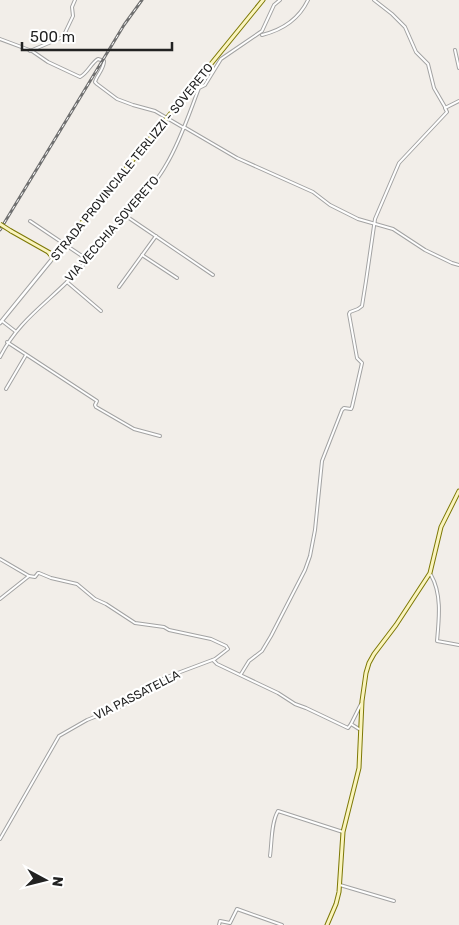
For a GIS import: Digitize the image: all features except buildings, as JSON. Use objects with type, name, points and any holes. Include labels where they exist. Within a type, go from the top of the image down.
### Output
[{"type":"main road","name":"STRADA PROVINCIALE TERLIZZI - SOVERETO","points":[[54,256],[263,0]]},
{"type":"main road","points":[[0,224],[54,256]]},
{"type":"main road","points":[[327,925],[336,904],[340,885],[343,832],[359,768],[362,701],[369,663],[430,573],[441,527],[459,491]]},
{"type":"street","points":[[30,51],[63,37],[73,16],[72,7],[75,0]]},
{"type":"street","name":"VIA VECCHIA SOVERETO","points":[[0,357],[7,342],[32,314],[88,260],[146,192],[170,159],[199,88],[205,85],[221,59],[262,31],[274,5],[280,0]]},
{"type":"street","points":[[262,35],[292,22],[302,12],[308,0]]},
{"type":"street","points":[[241,674],[248,661],[262,651],[272,636],[310,556],[315,530],[322,461],[342,410],[344,408],[351,409],[352,407],[362,363],[358,358],[348,314],[362,306],[376,216],[400,160],[447,112],[434,88],[428,64],[416,52],[405,27],[374,0]]},
{"type":"street","points":[[0,39],[30,51],[80,77],[95,60],[98,58],[102,59],[104,64],[96,82],[117,99],[133,106],[155,111],[237,158],[313,192],[330,205],[358,219],[394,229],[425,250],[459,265]]},
{"type":"street","points":[[455,50],[459,68]]},
{"type":"street","points":[[196,83],[199,88]]},
{"type":"street","points":[[445,108],[459,101]]},
{"type":"street","points":[[126,216],[213,275]]},
{"type":"street","points":[[30,221],[88,260]]},
{"type":"street","points":[[120,286],[156,236]]},
{"type":"street","points":[[142,255],[176,278]]},
{"type":"street","name":"STRADA PROVINCIALE TERLIZZI - SOVERETO","points":[[1,322],[54,256]]},
{"type":"street","points":[[67,282],[101,311]]},
{"type":"street","points":[[1,322],[16,332]]},
{"type":"street","points":[[7,342],[97,400],[96,407],[134,429],[160,436]]},
{"type":"street","points":[[6,389],[26,355]]},
{"type":"street","points":[[0,559],[29,576],[35,577],[39,573],[51,578],[78,584],[95,599],[106,604],[134,623],[164,627],[168,630],[211,639],[227,647],[227,650],[212,660],[217,664],[278,692],[295,704],[341,726],[348,728],[362,701]]},
{"type":"street","points":[[430,573],[436,587],[439,607],[437,641],[459,645]]},
{"type":"street","points":[[0,599],[29,576]]},
{"type":"street","name":"VIA PASSATELLA","points":[[0,839],[59,736],[88,720],[124,705],[150,686],[167,677],[212,660]]},
{"type":"street","points":[[351,724],[362,730]]},
{"type":"street","points":[[270,856],[274,824],[278,811],[343,832]]},
{"type":"street","points":[[340,885],[394,901]]},
{"type":"street","points":[[219,925],[220,921],[230,923],[237,909],[282,925]]},
{"type":"railway","points":[[0,230],[124,25],[142,0]]}]
